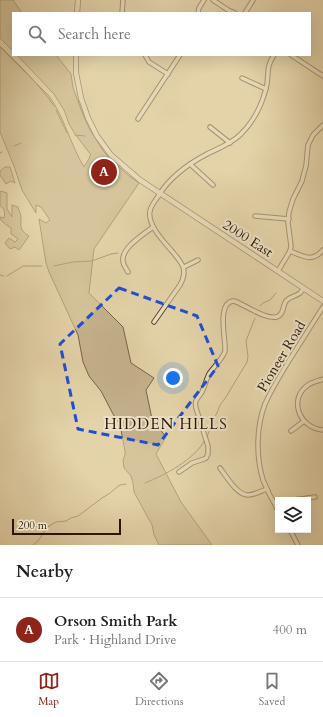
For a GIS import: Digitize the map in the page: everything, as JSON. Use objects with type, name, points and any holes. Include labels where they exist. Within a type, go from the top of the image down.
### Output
[{"type":"street","points":[[77,12],[78,0]]},
{"type":"street","points":[[122,12],[123,0]]},
{"type":"street","points":[[198,12],[204,0]]},
{"type":"street","points":[[213,0],[233,12]]},
{"type":"street","points":[[246,12],[253,0]]},
{"type":"street","name":"2000 East","points":[[76,56],[76,72],[81,98],[88,118],[97,136],[116,160],[160,194],[323,301]]},
{"type":"street","points":[[146,56],[149,62],[168,74]]},
{"type":"street","points":[[138,119],[179,56]]},
{"type":"street","points":[[154,322],[182,282],[184,268],[180,260],[153,227],[150,220],[150,211],[169,181],[182,169],[230,143],[242,133],[253,120],[261,105],[266,89],[269,64],[273,56]]},
{"type":"street","points":[[293,56],[323,76]]},
{"type":"street","points":[[242,78],[266,89]]},
{"type":"street","points":[[278,271],[290,251],[291,246],[288,219],[293,199],[302,181],[306,166],[308,145],[316,131],[323,124]]},
{"type":"street","points":[[210,127],[230,143]]},
{"type":"street","points":[[190,164],[213,185]]},
{"type":"street","points":[[255,216],[288,219]]},
{"type":"street","points":[[128,272],[123,261],[124,253],[135,241],[153,227]]},
{"type":"street","points":[[290,251],[307,258],[316,256],[323,250]]},
{"type":"street","points":[[184,268],[198,260]]},
{"type":"street","points":[[179,472],[192,463],[206,458],[208,451],[207,444],[196,408],[196,401],[202,392],[208,376],[225,353],[224,312],[228,303],[232,301],[237,302],[262,314],[275,318],[281,313],[287,299],[300,293],[303,288]]},
{"type":"street","name":"Pioneer Road","points":[[275,504],[263,479],[258,452],[259,434],[264,406],[273,386],[323,307]]},
{"type":"street","points":[[323,380],[308,385],[300,394],[298,399],[299,413],[304,421],[313,428],[323,430]]},
{"type":"street","points":[[291,431],[304,421]]},
{"type":"street","points":[[220,468],[243,494],[250,495],[267,489]]},
{"type":"street","points":[[311,498],[315,497]]},
{"type":"street","points":[[292,533],[298,545]]},
{"type":"highlighted area","points":[[119,288],[197,316],[218,366],[158,445],[78,429],[60,344]]},
{"type":"shaded area","points":[[0,0],[13,0],[21,12],[12,12],[12,50],[0,38]]},
{"type":"shaded area","points":[[0,47],[49,96],[55,104],[84,167],[91,155],[75,134],[69,124],[64,110],[54,94],[18,56],[57,56],[71,74],[73,88],[84,117],[104,152],[113,162],[139,183],[94,249],[89,293],[123,327],[131,363],[154,378],[146,390],[152,419],[166,437],[156,454],[181,502],[212,545],[159,545],[154,535],[152,525],[134,492],[131,476],[124,468],[123,460],[125,451],[120,425],[101,391],[89,376],[83,362],[78,335],[49,272],[46,263],[39,219],[46,223],[50,220],[41,207],[36,205],[36,213],[22,190],[0,132]]},
{"type":"shaded area","points":[[5,167],[10,167],[15,183],[11,181],[6,184],[0,175],[0,171]]},
{"type":"shaded area","points":[[1,191],[7,193],[7,209],[12,217],[12,205],[18,207],[21,216],[21,228],[29,236],[19,250],[15,247],[10,249],[5,243],[9,238],[15,242],[18,239],[11,234],[11,228],[0,219],[0,217],[4,218],[4,210],[0,206]]},
{"type":"waterway","points":[[0,46],[35,82],[54,106]]},
{"type":"waterway","points":[[56,110],[67,133]]},
{"type":"waterway","points":[[75,135],[85,136]]},
{"type":"waterway","points":[[14,146],[21,143]]},
{"type":"waterway","points":[[54,266],[73,262],[92,261],[118,253]]},
{"type":"waterway","points":[[7,276],[23,266],[42,266]]},
{"type":"waterway","points":[[0,275],[4,276]]},
{"type":"waterway","points":[[260,306],[270,300],[276,293]]},
{"type":"waterway","points":[[207,437],[220,405],[247,362],[248,357],[246,341],[255,318]]},
{"type":"waterway","points":[[145,483],[178,466],[194,454],[205,440]]},
{"type":"waterway","points":[[33,545],[38,541],[49,526],[56,522],[66,521],[78,516],[120,485],[126,484]]},
{"type":"place","name":"Orson Smith Park","points":[[104,172]]},
{"type":"district","name":"HIDDEN HILLS","points":[[166,424]]}]
